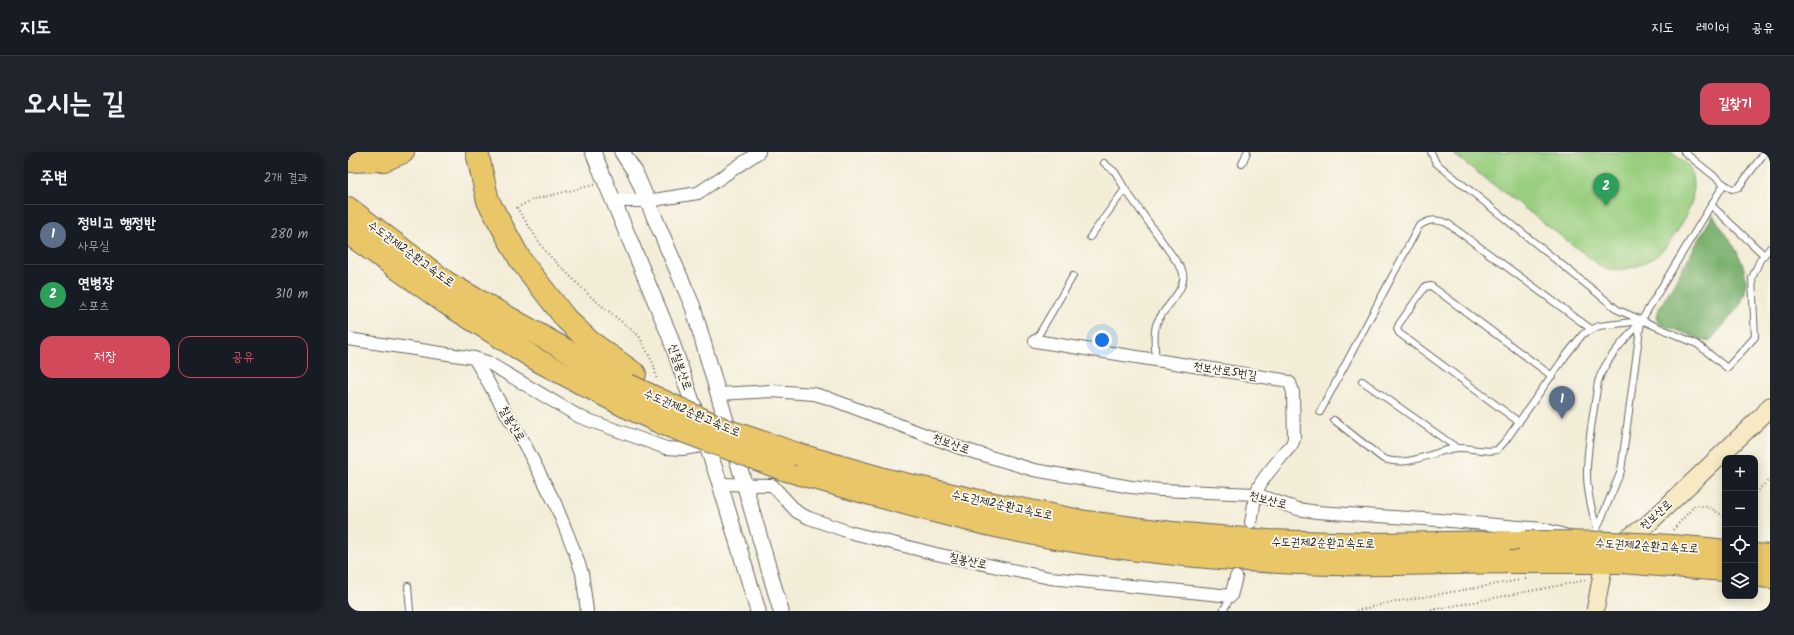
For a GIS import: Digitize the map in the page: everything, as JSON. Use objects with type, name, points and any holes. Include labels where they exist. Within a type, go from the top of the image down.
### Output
[{"type":"highway","points":[[348,161],[384,160],[403,152]]},
{"type":"highway","points":[[477,152],[488,201],[521,261],[572,325],[631,379]]},
{"type":"highway","name":"수도권제2순환고속도로","points":[[348,208],[447,283],[631,379],[711,410],[795,449],[840,459],[891,481],[979,501],[1086,522],[1172,533],[1268,542],[1368,544],[1601,542],[1692,547],[1722,551]]},
{"type":"highway","name":"수도권제2순환고속도로","points":[[348,233],[446,303],[539,361],[625,406],[664,424],[783,469],[922,508],[1006,528],[1091,544],[1163,552],[1331,564],[1621,562],[1722,570]]},
{"type":"highway","points":[[348,250],[447,314],[539,361]]},
{"type":"highway","points":[[1758,555],[1770,556]]},
{"type":"highway","points":[[1758,575],[1770,577]]},
{"type":"main road","name":"천보산로","points":[[1606,553],[1648,524],[1763,415],[1770,406]]},
{"type":"main road","points":[[1595,611],[1606,553]]},
{"type":"street","name":"신칠봉산로","points":[[593,152],[669,334],[720,484],[758,611]]},
{"type":"street","points":[[622,152],[635,172],[693,306],[781,611]]},
{"type":"street","points":[[614,201],[647,201],[698,193],[760,152]]},
{"type":"street","points":[[348,339],[474,358],[487,362],[580,418],[666,448],[683,449],[707,446]]},
{"type":"street","name":"천보산로5번길","points":[[1035,341],[1283,380],[1290,383],[1293,392],[1294,439],[1292,444],[1259,485],[1255,494]]},
{"type":"street","name":"칠봉산로","points":[[474,358],[527,449],[555,503],[582,573],[587,611]]},
{"type":"street","name":"천보산로","points":[[718,394],[772,391],[814,394],[960,448],[1034,470],[1131,487],[1161,490],[1255,494],[1298,509],[1317,512],[1543,529],[1566,535],[1606,553]]},
{"type":"street","name":"칠봉산로","points":[[720,484],[772,486],[797,512],[830,526],[936,554],[1050,578],[1231,596]]},
{"type":"street","points":[[1251,522],[1254,512],[1255,494]]},
{"type":"street","points":[[1231,596],[1236,577]]},
{"type":"lane","points":[[1242,164],[1247,152]]},
{"type":"lane","points":[[1431,152],[1436,163],[1612,305],[1641,321],[1696,344],[1728,368],[1755,337],[1752,278],[1755,269],[1770,248]]},
{"type":"lane","points":[[1686,153],[1732,189],[1739,187],[1764,152],[1770,157]]},
{"type":"lane","points":[[1104,164],[1115,172],[1125,189],[1184,274],[1182,284],[1156,326],[1156,360]]},
{"type":"lane","points":[[1606,553],[1597,529],[1589,492],[1587,468],[1600,374],[1616,351],[1641,321],[1724,184]]},
{"type":"lane","points":[[1090,237],[1125,189]]},
{"type":"lane","points":[[1712,205],[1764,255]]},
{"type":"lane","points":[[1320,412],[1419,226],[1428,220],[1436,219],[1447,222],[1591,329]]},
{"type":"lane","points":[[1035,341],[1073,276]]},
{"type":"lane","points":[[1519,422],[1399,333],[1397,329],[1399,324],[1425,288],[1431,286],[1552,376]]},
{"type":"lane","points":[[1334,420],[1382,458],[1388,461],[1395,462],[1420,459],[1457,448],[1497,450],[1583,334],[1599,326],[1641,321]]},
{"type":"lane","points":[[1597,529],[1621,471],[1641,321]]},
{"type":"lane","points":[[1362,381],[1457,448]]},
{"type":"lane","points":[[408,586],[410,611]]},
{"type":"lane","points":[[1223,611],[1231,596]]},
{"type":"path","points":[[606,183],[531,200],[517,208],[545,251],[590,296],[639,336],[654,365],[658,388]]},
{"type":"path","points":[[1757,491],[1770,479]]},
{"type":"path","points":[[1356,611],[1383,604],[1531,578]]},
{"type":"green space","points":[[1454,152],[1671,152],[1689,166],[1693,183],[1692,200],[1687,214],[1677,232],[1659,254],[1635,267],[1616,270],[1603,268],[1456,156]]},
{"type":"green space","points":[[1713,215],[1735,248],[1741,260],[1745,272],[1746,284],[1744,296],[1737,309],[1709,342],[1660,324],[1657,316],[1659,309]]},
{"type":"place","name":"연병장","points":[[1606,206]]},
{"type":"place","name":"정비고 행정반","points":[[1562,419]]}]
